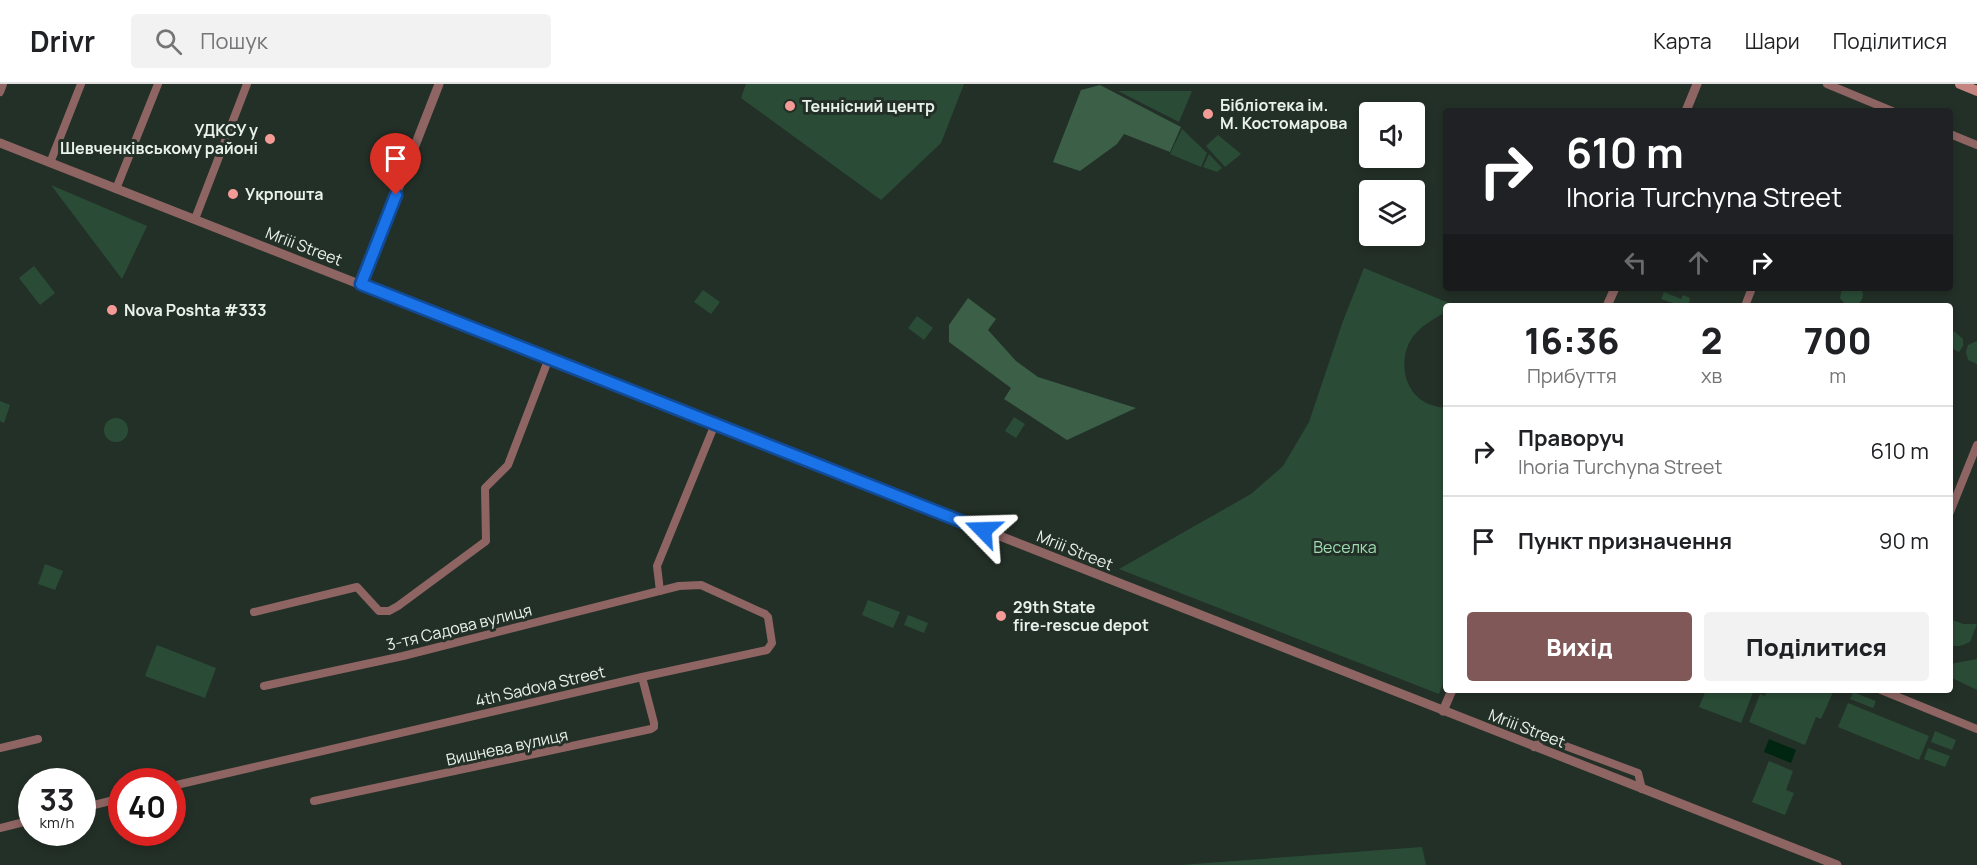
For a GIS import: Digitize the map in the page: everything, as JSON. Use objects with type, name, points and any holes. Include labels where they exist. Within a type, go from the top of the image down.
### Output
[{"type":"street","points":[[0,92],[3,84]]},
{"type":"street","points":[[50,163],[81,84]]},
{"type":"street","points":[[116,189],[158,84]]},
{"type":"street","points":[[195,219],[246,84]]},
{"type":"street","points":[[361,284],[439,84]]},
{"type":"street","points":[[1687,108],[1697,84]]},
{"type":"street","points":[[1827,84],[1885,108]]},
{"type":"street","points":[[1953,135],[1977,145]]},
{"type":"street","name":"Mriii Street","points":[[0,143],[1837,865]]},
{"type":"street","points":[[254,612],[357,587],[379,611],[384,612],[393,609],[486,541],[485,488],[508,465],[549,358]]},
{"type":"street","points":[[660,591],[657,566],[715,424]]},
{"type":"street","points":[[1953,505],[1977,445]]},
{"type":"street","name":"4th Sadova Street","points":[[186,783],[767,650],[772,643],[768,617],[765,614],[701,585],[679,586],[660,591]]},
{"type":"street","name":"3-тя Садова вулиця","points":[[264,686],[403,656],[660,591]]},
{"type":"street","name":"Вишнева вулиця","points":[[314,801],[651,729],[654,723],[642,677]]},
{"type":"street","points":[[1443,711],[1451,693]]},
{"type":"street","points":[[1888,693],[1977,729]]},
{"type":"street","points":[[0,748],[38,739]]},
{"type":"street","points":[[0,828],[18,824]]},
{"type":"green space","points":[[746,84],[964,84],[941,143],[881,200],[741,98]]},
{"type":"green space","points":[[1118,91],[1192,91],[1179,122]]},
{"type":"green space","points":[[1182,129],[1207,153],[1201,167],[1170,154]]},
{"type":"green space","points":[[1218,135],[1241,154],[1225,167],[1206,146]]},
{"type":"green space","points":[[1209,154],[1222,168],[1217,172],[1203,167]]},
{"type":"green space","points":[[51,185],[147,226],[122,279]]},
{"type":"green space","points":[[34,266],[55,293],[40,305],[19,278]]},
{"type":"green space","name":"Веселка","points":[[1364,268],[1449,303],[1443,303],[1443,314],[1419,330],[1412,338],[1407,347],[1404,367],[1409,386],[1415,394],[1422,401],[1443,408],[1443,683],[1439,694],[1119,569],[1251,494],[1283,466],[1309,422],[1343,321]]},
{"type":"green space","points":[[703,290],[720,302],[711,314],[694,302]]},
{"type":"green space","points":[[1841,291],[1863,292],[1862,300],[1858,303],[1844,303],[1840,298]]},
{"type":"green space","points":[[1664,292],[1681,299],[1683,295],[1690,298],[1689,303],[1673,303],[1661,299]]},
{"type":"green space","points":[[917,316],[933,328],[924,340],[908,328]]},
{"type":"green space","points":[[1954,331],[1963,339],[1963,346],[1959,352],[1953,348]]},
{"type":"green space","points":[[1977,341],[1977,364],[1968,360],[1966,352],[1968,345]]},
{"type":"green space","points":[[0,401],[10,405],[4,423],[0,421]]},
{"type":"green space","points":[[1014,417],[1025,424],[1016,438],[1005,431]]},
{"type":"green space","points":[[116,418],[124,422],[128,430],[124,438],[116,442],[108,438],[104,430],[108,422]]},
{"type":"green space","points":[[45,564],[63,571],[55,590],[38,584]]},
{"type":"green space","points":[[868,600],[900,612],[893,628],[862,615]]},
{"type":"green space","points":[[908,615],[928,623],[924,633],[904,625]]},
{"type":"green space","points":[[1953,620],[1963,624],[1977,624],[1970,642],[1953,646]]},
{"type":"green space","points":[[157,645],[216,668],[205,698],[145,676]]},
{"type":"green space","points":[[1977,659],[1977,690],[1953,678],[1953,663]]},
{"type":"green space","points":[[1705,693],[1753,693],[1741,723],[1699,707]]},
{"type":"green space","points":[[1766,693],[1833,693],[1821,719],[1816,717],[1805,745],[1749,722],[1760,694],[1765,696]]},
{"type":"green space","points":[[1853,693],[1856,693],[1876,701],[1873,708],[1850,699]]},
{"type":"green space","points":[[1848,703],[1929,736],[1919,760],[1838,727]]},
{"type":"green space","points":[[1935,731],[1956,740],[1952,750],[1931,742]]},
{"type":"green space","points":[[1928,748],[1950,756],[1945,767],[1924,759]]},
{"type":"green space","points":[[1769,761],[1793,771],[1786,790],[1794,793],[1785,815],[1752,802]]},
{"type":"green space","points":[[1422,847],[1426,865],[1181,865]]},
{"type":"shaded area","points":[[1100,85],[1181,127],[1170,152],[1124,134],[1117,144],[1080,171],[1053,162],[1081,90]]},
{"type":"shaded area","points":[[968,298],[996,319],[988,330],[1016,361],[1038,377],[1136,408],[1067,440],[1004,399],[1011,388],[949,342],[949,325]]},
{"type":"shaded area","points":[[1769,739],[1796,750],[1791,763],[1764,752]]},
{"type":"place","name":"Теннісний центр","points":[[790,106]]},
{"type":"place","name":"Бібліотека ім. М. Костомарова","points":[[1208,114]]},
{"type":"place","name":"УДКСУ у Шевченківському районі","points":[[270,139]]},
{"type":"place","name":"Укрпошта","points":[[233,194]]},
{"type":"place","name":"Nova Poshta #333","points":[[112,310]]},
{"type":"place","name":"29th State fire-rescue depot","points":[[1001,616]]},
{"type":"route","points":[[396,195],[361,284],[983,530]]}]
